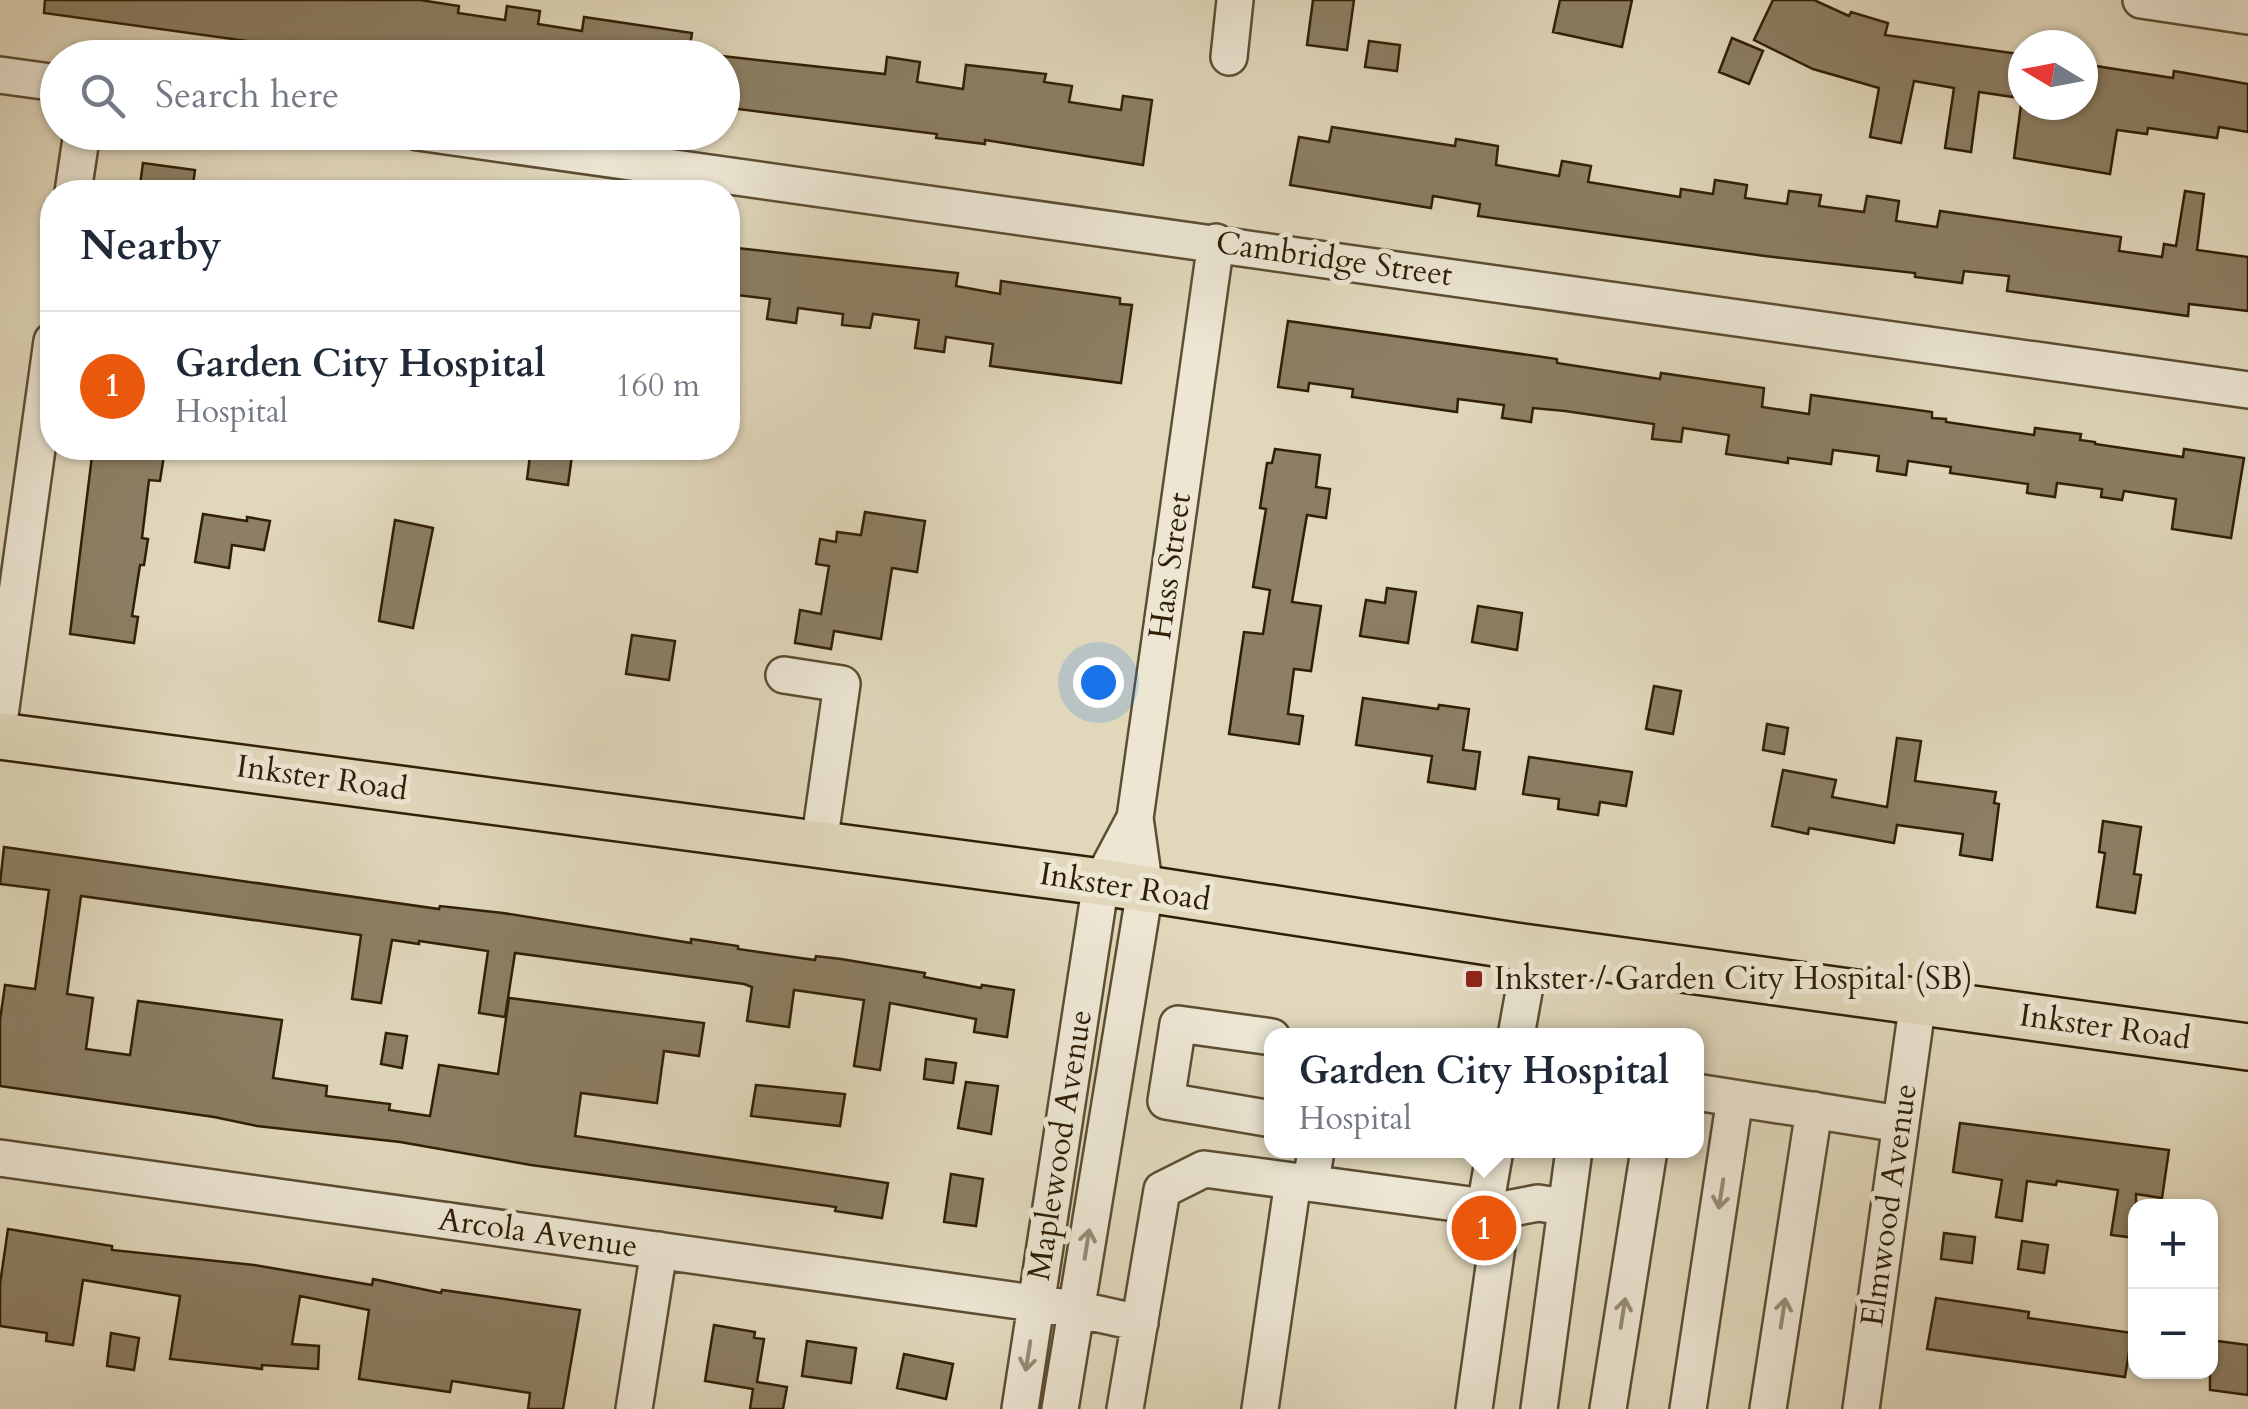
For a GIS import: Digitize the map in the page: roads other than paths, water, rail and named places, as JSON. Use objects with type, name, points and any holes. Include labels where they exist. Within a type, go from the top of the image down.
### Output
[{"type":"main road","name":"Inkster Road","points":[[0,736],[1101,882],[2248,1048]]},
{"type":"street","points":[[1228,58],[1236,0]]},
{"type":"street","points":[[2140,0],[2248,16]]},
{"type":"street","points":[[0,75],[40,81]]},
{"type":"street","points":[[76,180],[80,150]]},
{"type":"street","name":"Cambridge Street","points":[[549,150],[2248,390]]},
{"type":"street","name":"Hass Street","points":[[1101,882],[1135,818],[1216,242]]},
{"type":"street","points":[[0,715],[40,428]]},
{"type":"street","points":[[784,675],[842,684],[819,844]]},
{"type":"street","name":"Maplewood Avenue","points":[[1060,1409],[1145,890],[1135,818]]},
{"type":"street","name":"Maplewood Avenue","points":[[1020,1409],[1101,882]]},
{"type":"street","points":[[1517,1028],[1532,947]]},
{"type":"street","name":"Elmwood Avenue","points":[[1861,1409],[1918,1002]]},
{"type":"street","points":[[1264,1036],[1178,1024],[1166,1101],[1264,1117]]},
{"type":"street","points":[[1704,1093],[1900,1124]]},
{"type":"street","points":[[1688,1409],[1735,1098]]},
{"type":"street","points":[[1768,1409],[1814,1110]]},
{"type":"street","name":"Arcola Avenue","points":[[0,1158],[1076,1309],[1140,1323]]},
{"type":"street","points":[[1474,1409],[1496,1158]]},
{"type":"street","points":[[1539,1409],[1573,1158]]},
{"type":"street","points":[[1608,1409],[1648,1158]]},
{"type":"street","points":[[1125,1409],[1162,1190],[1204,1169],[1307,1172],[1494,1209],[1538,1203],[1565,1207]]},
{"type":"street","points":[[1260,1409],[1307,1172]]},
{"type":"street","points":[[634,1409],[659,1250]]},
{"type":"place","name":"Inkster / Garden City Hospital (SB)","points":[[1474,979]]},
{"type":"place","name":"Garden City Hospital","points":[[1484,1228]]}]
